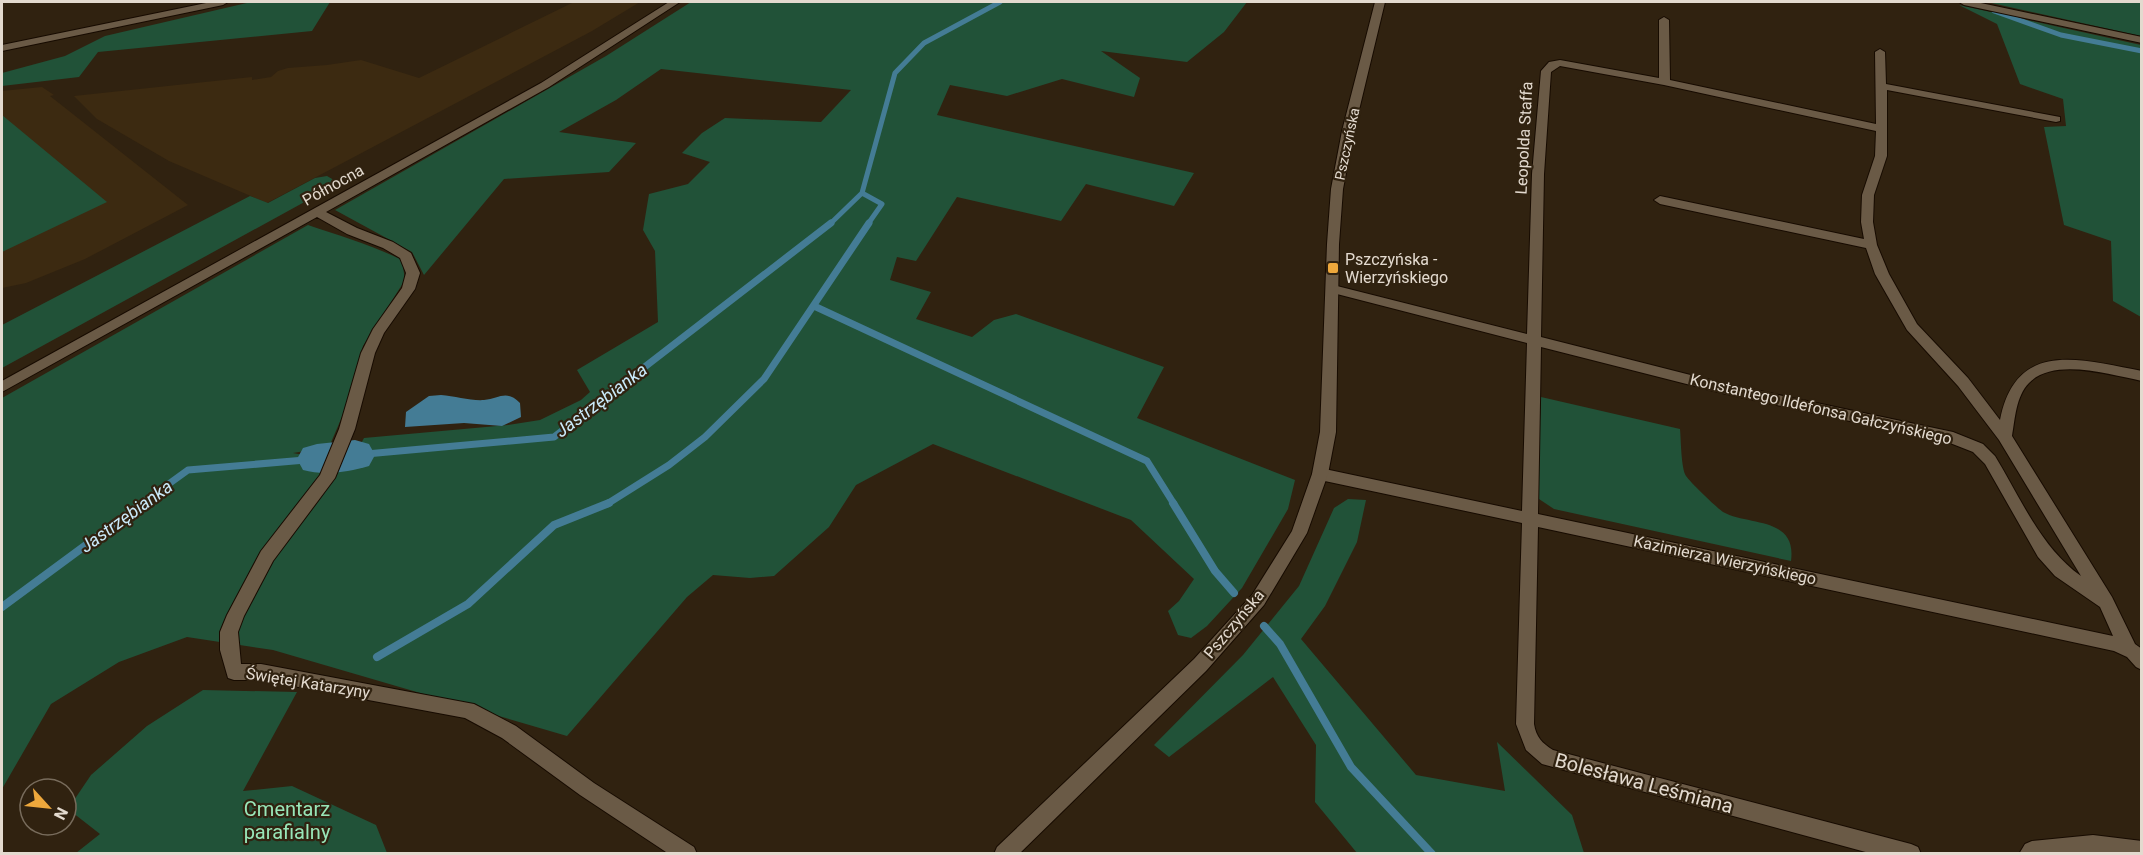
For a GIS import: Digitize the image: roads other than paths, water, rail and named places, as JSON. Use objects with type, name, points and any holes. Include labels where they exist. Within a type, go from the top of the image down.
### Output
[{"type":"street","points":[[2,48],[223,2]]},
{"type":"street","name":"Północna","points":[[2,387],[545,85],[675,2]]},
{"type":"street","name":"Pszczyńska","points":[[1004,854],[1200,665],[1258,600],[1299,533],[1320,474],[1328,432],[1337,189],[1348,131],[1380,2]]},
{"type":"street","points":[[1964,2],[2142,40]]},
{"type":"street","points":[[1664,21],[1664,82]]},
{"type":"street","name":"Konstantego Ildefonsa Gałczyńskiego","points":[[1880,52],[1881,156],[1868,195],[1867,222],[1882,274],[1912,327],[1963,382],[2004,436],[2106,603],[2128,649],[2142,662]]},
{"type":"street","name":"Leopolda Staffa","points":[[1530,518],[1536,341],[1538,174],[1546,71],[1553,64],[1560,63],[1664,82],[1882,129]]},
{"type":"street","points":[[1881,86],[2056,119]]},
{"type":"street","points":[[1660,200],[1872,245]]},
{"type":"street","name":"Świętej Katarzyny","points":[[318,213],[352,231],[388,245],[406,256],[413,273],[408,289],[378,332],[368,353],[347,429],[327,478],[267,556],[236,615],[229,632],[229,650],[234,672],[261,672],[468,710],[509,732],[587,789],[687,854]]},
{"type":"street","points":[[1333,289],[1536,341]]},
{"type":"street","name":"Konstantego Ildefonsa Gałczyńskiego","points":[[1536,341],[1722,388],[1953,438],[1978,448],[1990,460],[2044,552],[2061,571],[2106,603]]},
{"type":"street","points":[[2004,436],[2010,405],[2023,380],[2044,366],[2082,365],[2142,376]]},
{"type":"street","name":"Kazimierza Wierzyńskiego","points":[[1320,474],[2117,644],[2128,649]]},
{"type":"street","name":"Bolesława Leśmiana","points":[[1530,518],[1525,724],[1527,738],[1534,749],[1549,758],[1566,763],[1911,854]]},
{"type":"street","points":[[2029,854],[2032,851],[2093,845],[2142,851]]},
{"type":"water","points":[[441,395],[479,400],[511,396],[520,403],[521,417],[502,426],[464,423],[405,427],[406,412],[429,396]]},
{"type":"waterway","name":"Jastrzębianka","points":[[862,193],[895,73],[924,43],[1000,2]]},
{"type":"waterway","points":[[1994,11],[2061,35],[2142,51]]},
{"type":"waterway","name":"Jastrzębianka","points":[[830,224],[862,193]]},
{"type":"waterway","points":[[862,193],[882,204],[868,224]]},
{"type":"waterway","name":"Jastrzębianka","points":[[355,455],[554,437],[831,223]]},
{"type":"waterway","points":[[608,503],[669,465],[705,437],[764,379],[869,223]]},
{"type":"waterway","points":[[814,306],[1147,461],[1174,504]]},
{"type":"waterway","name":"Jastrzębianka","points":[[317,459],[355,455]]},
{"type":"waterway","name":"Jastrzębianka","points":[[141,504],[188,470],[317,459]]},
{"type":"waterway","name":"Jastrzębianka","points":[[2,607],[143,503]]},
{"type":"waterway","points":[[377,657],[468,604],[554,525],[608,503]]},
{"type":"waterway","points":[[1173,503],[1215,571],[1234,593]]},
{"type":"waterway","points":[[1264,626],[1280,644],[1351,767],[1432,854]]},
{"type":"place","name":"Pszczyńska - Wierzyńskiego","points":[[1333,268]]},
{"type":"park label","name":"Cmentarz parafialny","points":[[287,820]]}]
